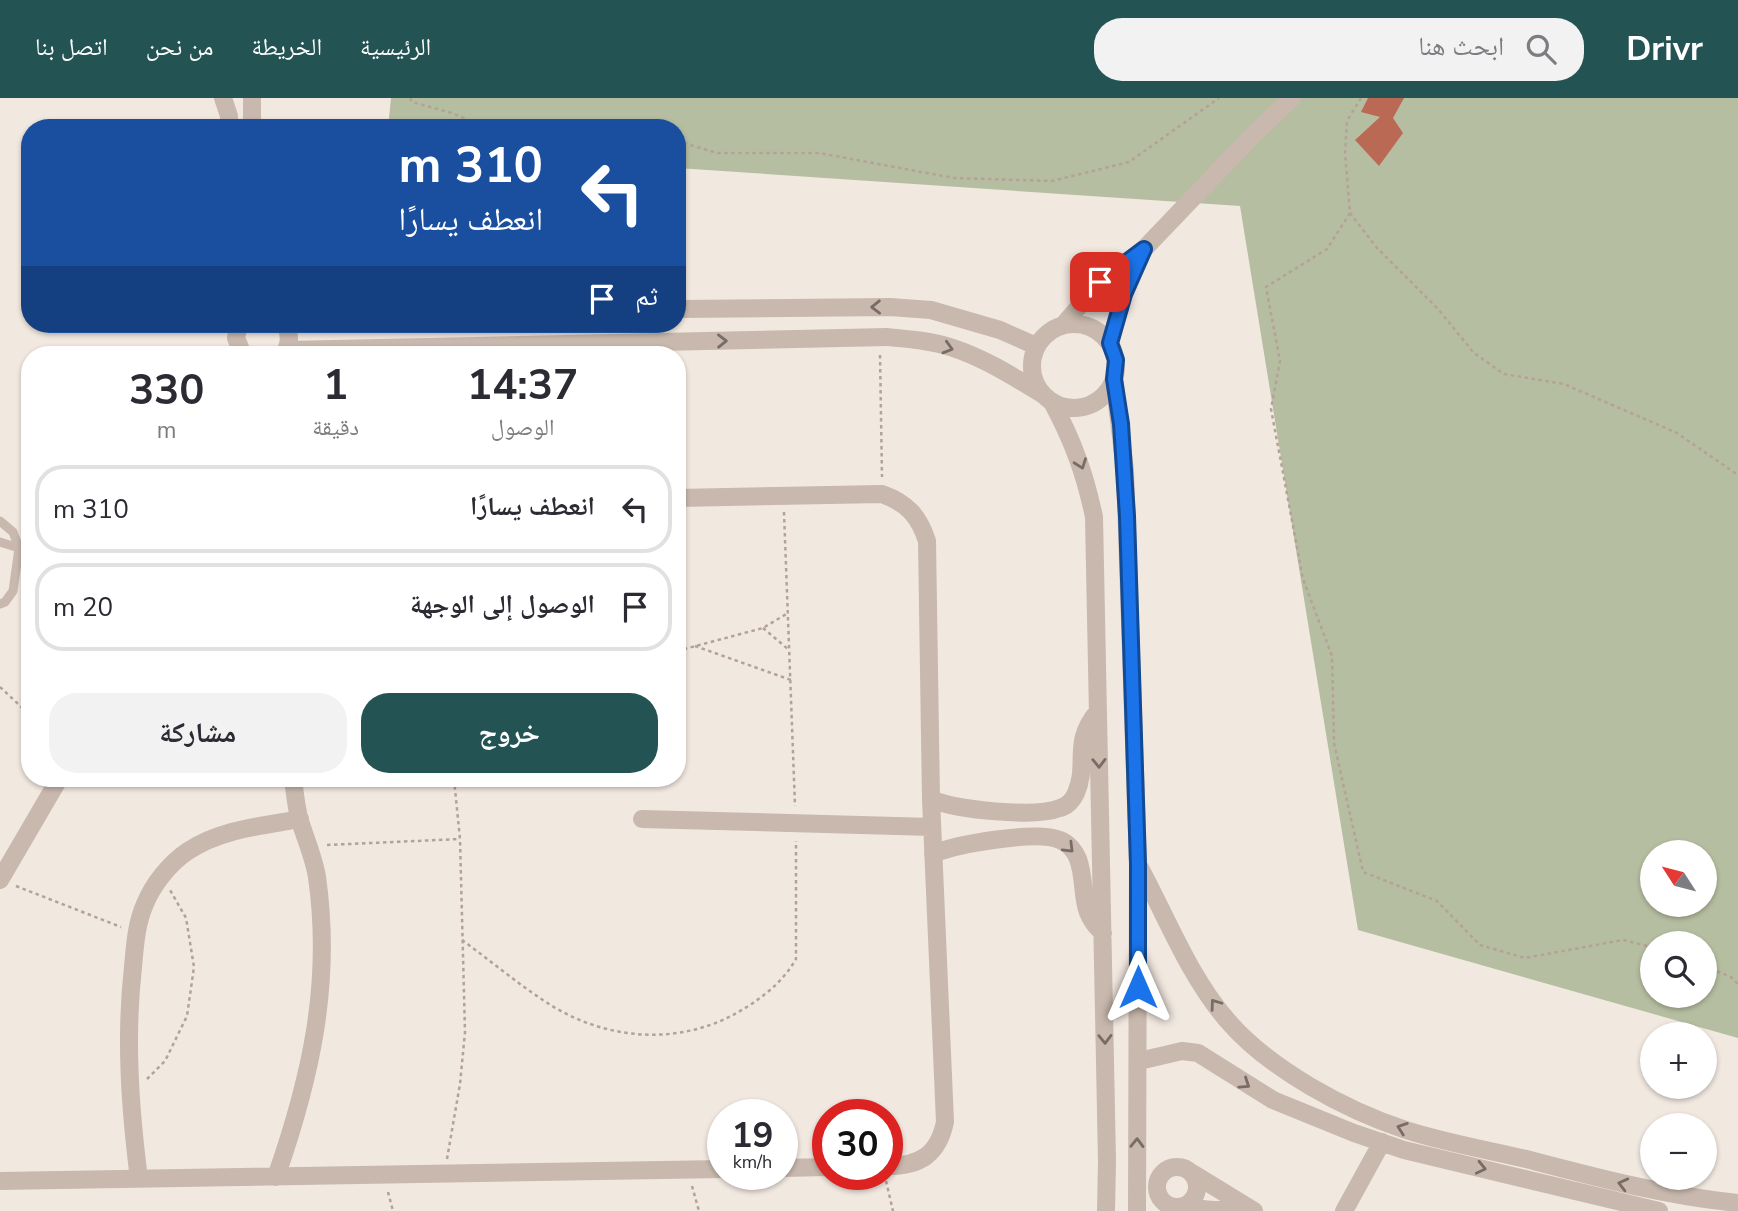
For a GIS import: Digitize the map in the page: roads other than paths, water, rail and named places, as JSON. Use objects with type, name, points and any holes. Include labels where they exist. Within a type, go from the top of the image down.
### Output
[{"type":"street","points":[[223,98],[229,119]]},
{"type":"street","points":[[252,98],[252,119]]},
{"type":"street","points":[[1064,324],[1100,282],[1144,249],[1252,135],[1292,98]]},
{"type":"street","points":[[1110,343],[1124,294],[1144,249]]},
{"type":"street","points":[[686,309],[890,307],[931,310],[1000,330],[1036,346]]},
{"type":"street","points":[[1106,1211],[1094,517],[1085,477],[1071,438],[1035,383],[1031,371],[1031,358],[1047,332],[1064,324],[1082,323],[1098,330],[1110,343],[1116,360],[1114,379],[1125,470],[1138,864],[1139,1061],[1136,1211]]},
{"type":"street","points":[[545,346],[880,337],[921,341],[954,348],[1063,407],[1076,408],[1088,406],[1100,399],[1114,379]]},
{"type":"street","points":[[686,498],[883,494],[898,500],[912,511],[927,541],[931,799],[945,1122],[941,1140],[932,1152],[915,1162],[903,1164]]},
{"type":"street","points":[[931,799],[945,805],[975,810],[1058,809],[1073,799],[1079,782],[1084,730],[1098,711]]},
{"type":"street","points":[[6,882],[55,787]]},
{"type":"street","points":[[276,1177],[304,1085],[323,981],[323,928],[317,875],[300,819],[294,787]]},
{"type":"street","points":[[975,810],[980,814],[984,825],[982,837],[978,841]]},
{"type":"street","points":[[1033,811],[1028,825],[1036,837]]},
{"type":"street","points":[[139,1179],[130,1096],[130,998],[137,933],[145,904],[162,875],[187,852],[216,836],[300,819]]},
{"type":"street","points":[[642,819],[932,827]]},
{"type":"street","points":[[933,854],[978,841],[1036,837],[1060,839],[1070,846],[1077,856],[1087,912],[1094,925],[1103,933]]},
{"type":"street","points":[[1138,864],[1201,985],[1226,1019],[1264,1054],[1361,1113],[1408,1130],[1670,1203],[1738,1203]]},
{"type":"street","points":[[1139,1061],[1182,1051],[1198,1053],[1273,1100],[1354,1133],[1404,1150],[1659,1211]]},
{"type":"street","points":[[1354,1133],[1361,1113]]},
{"type":"street","points":[[1344,1211],[1382,1142]]},
{"type":"street","points":[[1177,1166],[1185,1168],[1249,1209],[1172,1208],[1158,1198],[1157,1181],[1161,1173],[1177,1166]]},
{"type":"street","points":[[0,1181],[707,1169]]},
{"type":"street","points":[[1181,1207],[1191,1202],[1196,1193],[1197,1183],[1192,1173]]},
{"type":"street","points":[[1107,1181],[1124,1181],[1137,1175]]},
{"type":"street","points":[[1112,1211],[1122,1208],[1129,1211]]},
{"type":"lane","points":[[0,521],[13,532],[19,548],[13,591],[5,602],[0,604]]},
{"type":"lane","points":[[0,542],[19,548]]}]
